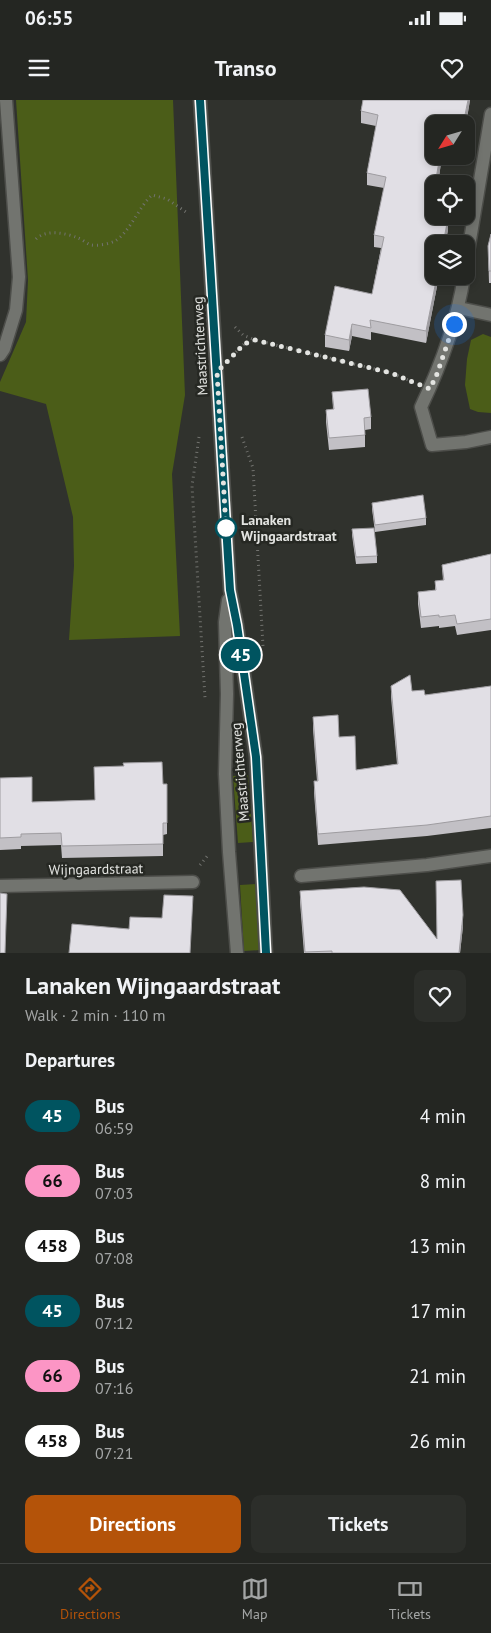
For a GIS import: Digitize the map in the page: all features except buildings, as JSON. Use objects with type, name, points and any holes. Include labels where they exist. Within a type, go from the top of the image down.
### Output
[{"type":"main road","points":[[0,355],[4,349],[16,310],[19,277],[6,100]]},
{"type":"main road","name":"Maastrichterweg","points":[[200,100],[230,590],[237,625],[256,757],[266,953]]},
{"type":"main road","points":[[471,235],[491,114]]},
{"type":"main road","points":[[463,285],[459,308],[437,374],[420,407],[432,445],[466,442],[491,437]]},
{"type":"main road","points":[[459,308],[491,315]]},
{"type":"main road","name":"Maastrichterweg","points":[[230,590],[225,622],[227,694],[225,774],[237,953]]},
{"type":"main road","points":[[301,876],[427,865],[491,856]]},
{"type":"main road","name":"Wijngaardstraat","points":[[0,886],[193,882]]},
{"type":"path","points":[[17,256],[40,235],[55,233],[78,238],[91,245],[114,241],[123,234],[143,203],[152,195],[167,200],[189,215],[207,221]]},
{"type":"path","points":[[217,372],[244,344],[255,340],[391,373],[430,389]]},
{"type":"green space","points":[[16,100],[173,100],[185,395],[172,474],[180,636],[69,640],[74,566],[73,517],[46,404],[0,391],[0,382],[26,322],[28,280]]},
{"type":"green space","points":[[483,334],[491,337],[491,413],[470,409],[465,385],[471,340]]},
{"type":"green space","points":[[248,775],[253,842],[238,843],[233,776]]},
{"type":"green space","points":[[256,884],[260,950],[244,951],[240,885]]},
{"type":"bus line","name":"45","points":[[200,100],[230,590],[237,625],[256,757],[266,953]]},
{"type":"place","name":"Lanaken Wijngaardstraat","points":[[226,528]]},
{"type":"route","points":[[226,528],[217,372],[244,344],[255,340],[391,373],[430,389],[454,324]]}]
